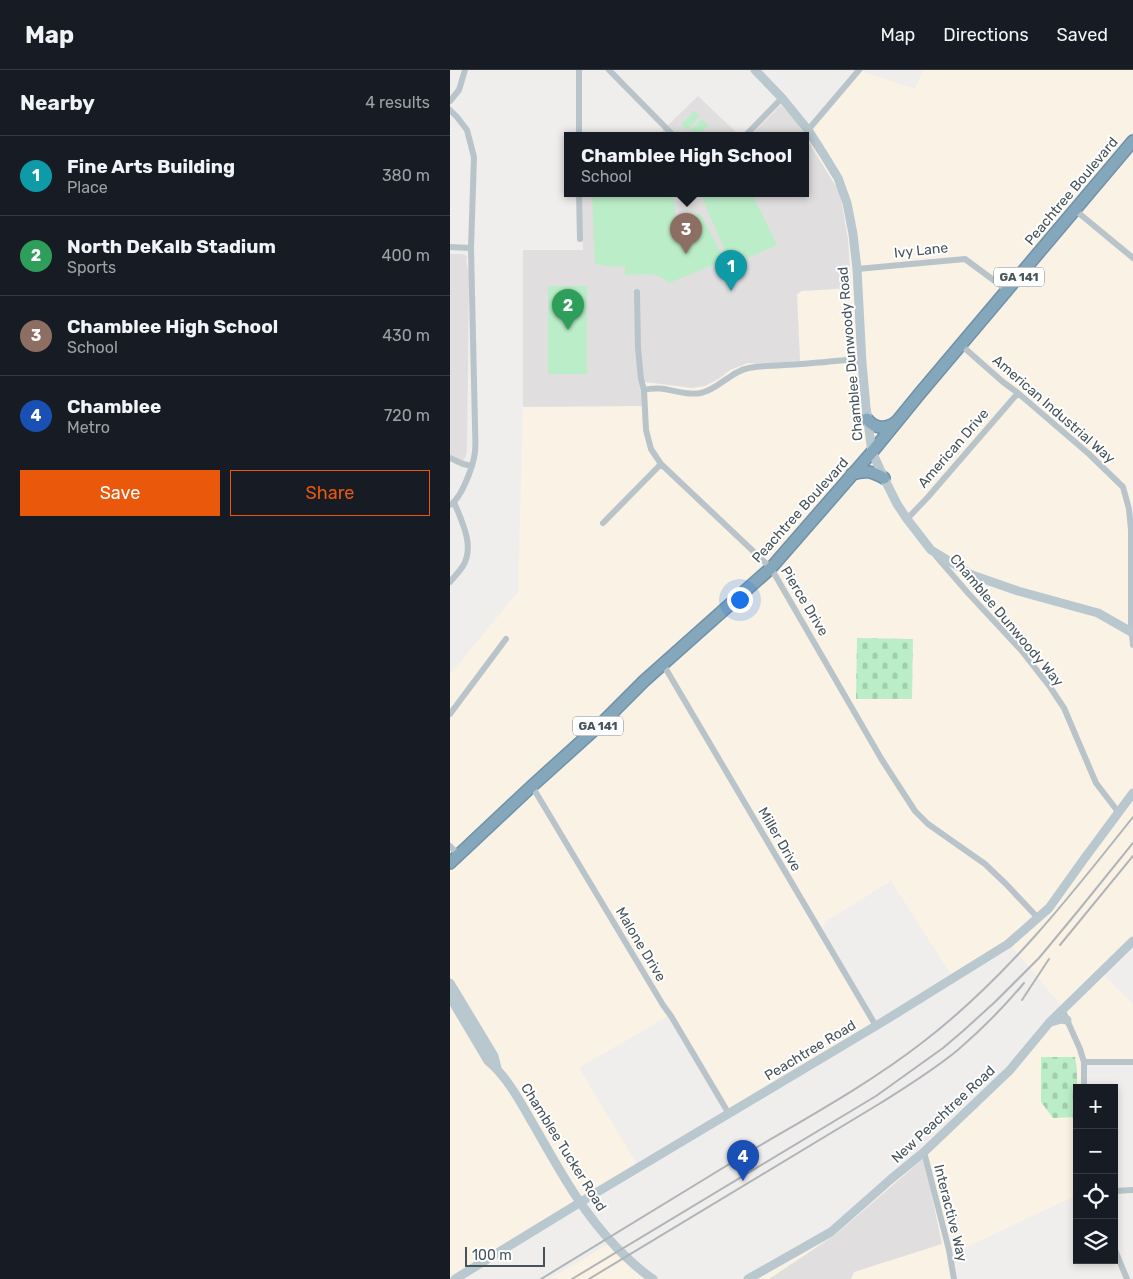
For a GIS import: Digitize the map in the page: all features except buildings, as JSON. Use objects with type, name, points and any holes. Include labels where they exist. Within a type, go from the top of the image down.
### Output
[{"type":"highway","name":"Peachtree Boulevard","points":[[454,859],[663,664],[770,568],[872,452],[1133,141]]},
{"type":"highway","points":[[867,419],[872,425],[877,427],[892,425],[899,420]]},
{"type":"highway","points":[[852,474],[868,471],[884,478]]},
{"type":"street","points":[[450,101],[459,90],[465,70]]},
{"type":"street","points":[[579,70],[579,132]]},
{"type":"street","points":[[609,70],[670,132]]},
{"type":"street","name":"Chamblee Dunwoody Road","points":[[755,70],[782,98],[808,130],[838,178],[847,203],[857,269],[862,359],[872,452],[897,504],[907,519],[931,550],[972,575],[1018,591],[1098,613],[1132,633]]},
{"type":"street","points":[[808,130],[859,70]]},
{"type":"street","points":[[749,132],[782,98]]},
{"type":"street","points":[[450,110],[467,130],[474,158],[471,248],[476,426],[476,451],[472,466],[465,484],[452,503],[468,537],[468,554],[463,566],[450,582]]},
{"type":"street","points":[[579,197],[580,239]]},
{"type":"street","points":[[1075,210],[1133,258]]},
{"type":"street","points":[[450,247],[471,248]]},
{"type":"street","name":"Ivy Lane","points":[[857,269],[964,259],[1007,290]]},
{"type":"street","name":"Pierce Drive","points":[[637,292],[639,366],[644,390],[645,420],[650,449],[662,464],[770,568],[882,760],[915,811],[928,824],[985,864],[1038,918]]},
{"type":"street","name":"American Industrial Way","points":[[961,345],[1088,454],[1123,487],[1129,509],[1131,530],[1133,645]]},
{"type":"street","points":[[644,390],[662,388],[701,393],[711,390],[730,376],[749,368],[862,359]]},
{"type":"street","name":"American Drive","points":[[907,519],[1018,393]]},
{"type":"street","points":[[450,458],[472,466]]},
{"type":"street","points":[[603,523],[662,464]]},
{"type":"street","name":"Chamblee Dunwoody Way","points":[[931,550],[1021,650],[1050,687],[1064,708],[1096,783],[1118,813]]},
{"type":"street","points":[[450,714],[506,639]]},
{"type":"street","name":"Miller Drive","points":[[663,664],[876,1026]]},
{"type":"street","name":"Malone Drive","points":[[532,786],[729,1114]]},
{"type":"street","name":"Peachtree Road","points":[[455,1279],[876,1026],[1008,944],[1049,908],[1133,793]]},
{"type":"street","points":[[450,846],[454,859]]},
{"type":"street","name":"New Peachtree Road","points":[[748,1279],[831,1232],[924,1152],[1010,1070],[1049,1023],[1133,941]]},
{"type":"street","name":"Chamblee Tucker Road","points":[[450,983],[494,1056],[497,1068]]},
{"type":"street","name":"Chamblee Tucker Road","points":[[450,997],[488,1061],[497,1068],[523,1106],[580,1203],[605,1235],[642,1272],[653,1279]]},
{"type":"street","points":[[1063,1011],[1084,1062],[1084,1084]]},
{"type":"street","points":[[1049,1023],[1060,1019],[1067,1020]]},
{"type":"street","points":[[1084,1062],[1133,1062]]},
{"type":"street","name":"Interactive Way","points":[[924,1152],[949,1250],[954,1279]]},
{"type":"street","points":[[1118,1191],[1133,1190]]},
{"type":"street","points":[[1118,1258],[1127,1279]]},
{"type":"shaded area","points":[[923,70],[1133,70],[1133,939],[1100,971],[1133,1004],[1133,1063],[1085,1062],[1086,1084],[1073,1084],[1073,1197],[950,1255],[953,1279],[759,1279],[834,1230],[927,1150],[1064,1009],[1010,944],[954,979],[891,881],[828,920],[820,930],[876,1026],[729,1114],[673,1013],[579,1068],[640,1169],[461,1279],[450,1279],[450,674],[518,592],[523,407],[554,406],[644,382],[692,388],[705,386],[730,370],[748,363],[800,361],[797,295],[802,291],[850,288],[848,239],[840,193],[809,143],[808,132],[861,71],[915,89]]},
{"type":"shaded area","points":[[698,96],[736,132],[663,132]]},
{"type":"shaded area","points":[[781,105],[797,122],[802,132],[754,132]]},
{"type":"shaded area","points":[[809,143],[840,193],[848,239],[851,287],[802,291],[797,294],[800,361],[748,363],[730,370],[705,386],[692,388],[645,382],[645,406],[523,407],[523,250],[583,250],[581,197],[809,197]]},
{"type":"shaded area","points":[[450,254],[467,256],[466,261],[469,272],[467,448],[463,461],[450,455]]},
{"type":"shaded area","points":[[924,1158],[942,1244],[854,1272],[851,1279],[769,1279],[835,1235]]},
{"type":"shaded area","points":[[616,1240],[645,1274],[653,1279],[549,1279]]},
{"type":"green space","points":[[694,111],[700,116],[687,130],[681,124]]},
{"type":"green space","points":[[702,119],[709,125],[701,132],[689,132]]},
{"type":"green space","points":[[592,197],[673,197],[675,218],[686,222],[691,217],[700,213],[725,260],[669,283],[654,275],[625,275],[625,266],[611,267],[595,264]]},
{"type":"green space","points":[[702,197],[754,197],[777,245],[731,265]]},
{"type":"green space","points":[[548,286],[587,286],[587,374],[548,374]]},
{"type":"green space","points":[[857,638],[913,639],[912,699],[856,699]]},
{"type":"green space","points":[[1041,1057],[1075,1057],[1077,1084],[1073,1084],[1073,1117],[1053,1118],[1041,1102]]},
{"type":"railway","points":[[541,1279],[838,1100],[923,1042],[953,1018],[1009,964],[1060,907],[1133,817]]},
{"type":"railway","points":[[572,1279],[876,1096],[943,1048],[996,1001],[1039,958],[1133,843]]},
{"type":"railway","points":[[1060,945],[1133,856]]},
{"type":"railway","points":[[1022,1000],[1049,959]]},
{"type":"railway","points":[[589,1279],[879,1104],[930,1071],[976,1034],[1024,983]]},
{"type":"place","name":"Chamblee High School","points":[[686,254]]},
{"type":"place","name":"Fine Arts Building","points":[[731,291]]},
{"type":"place","name":"North DeKalb Stadium","points":[[568,330]]},
{"type":"place","name":"Chamblee","points":[[743,1181]]}]
